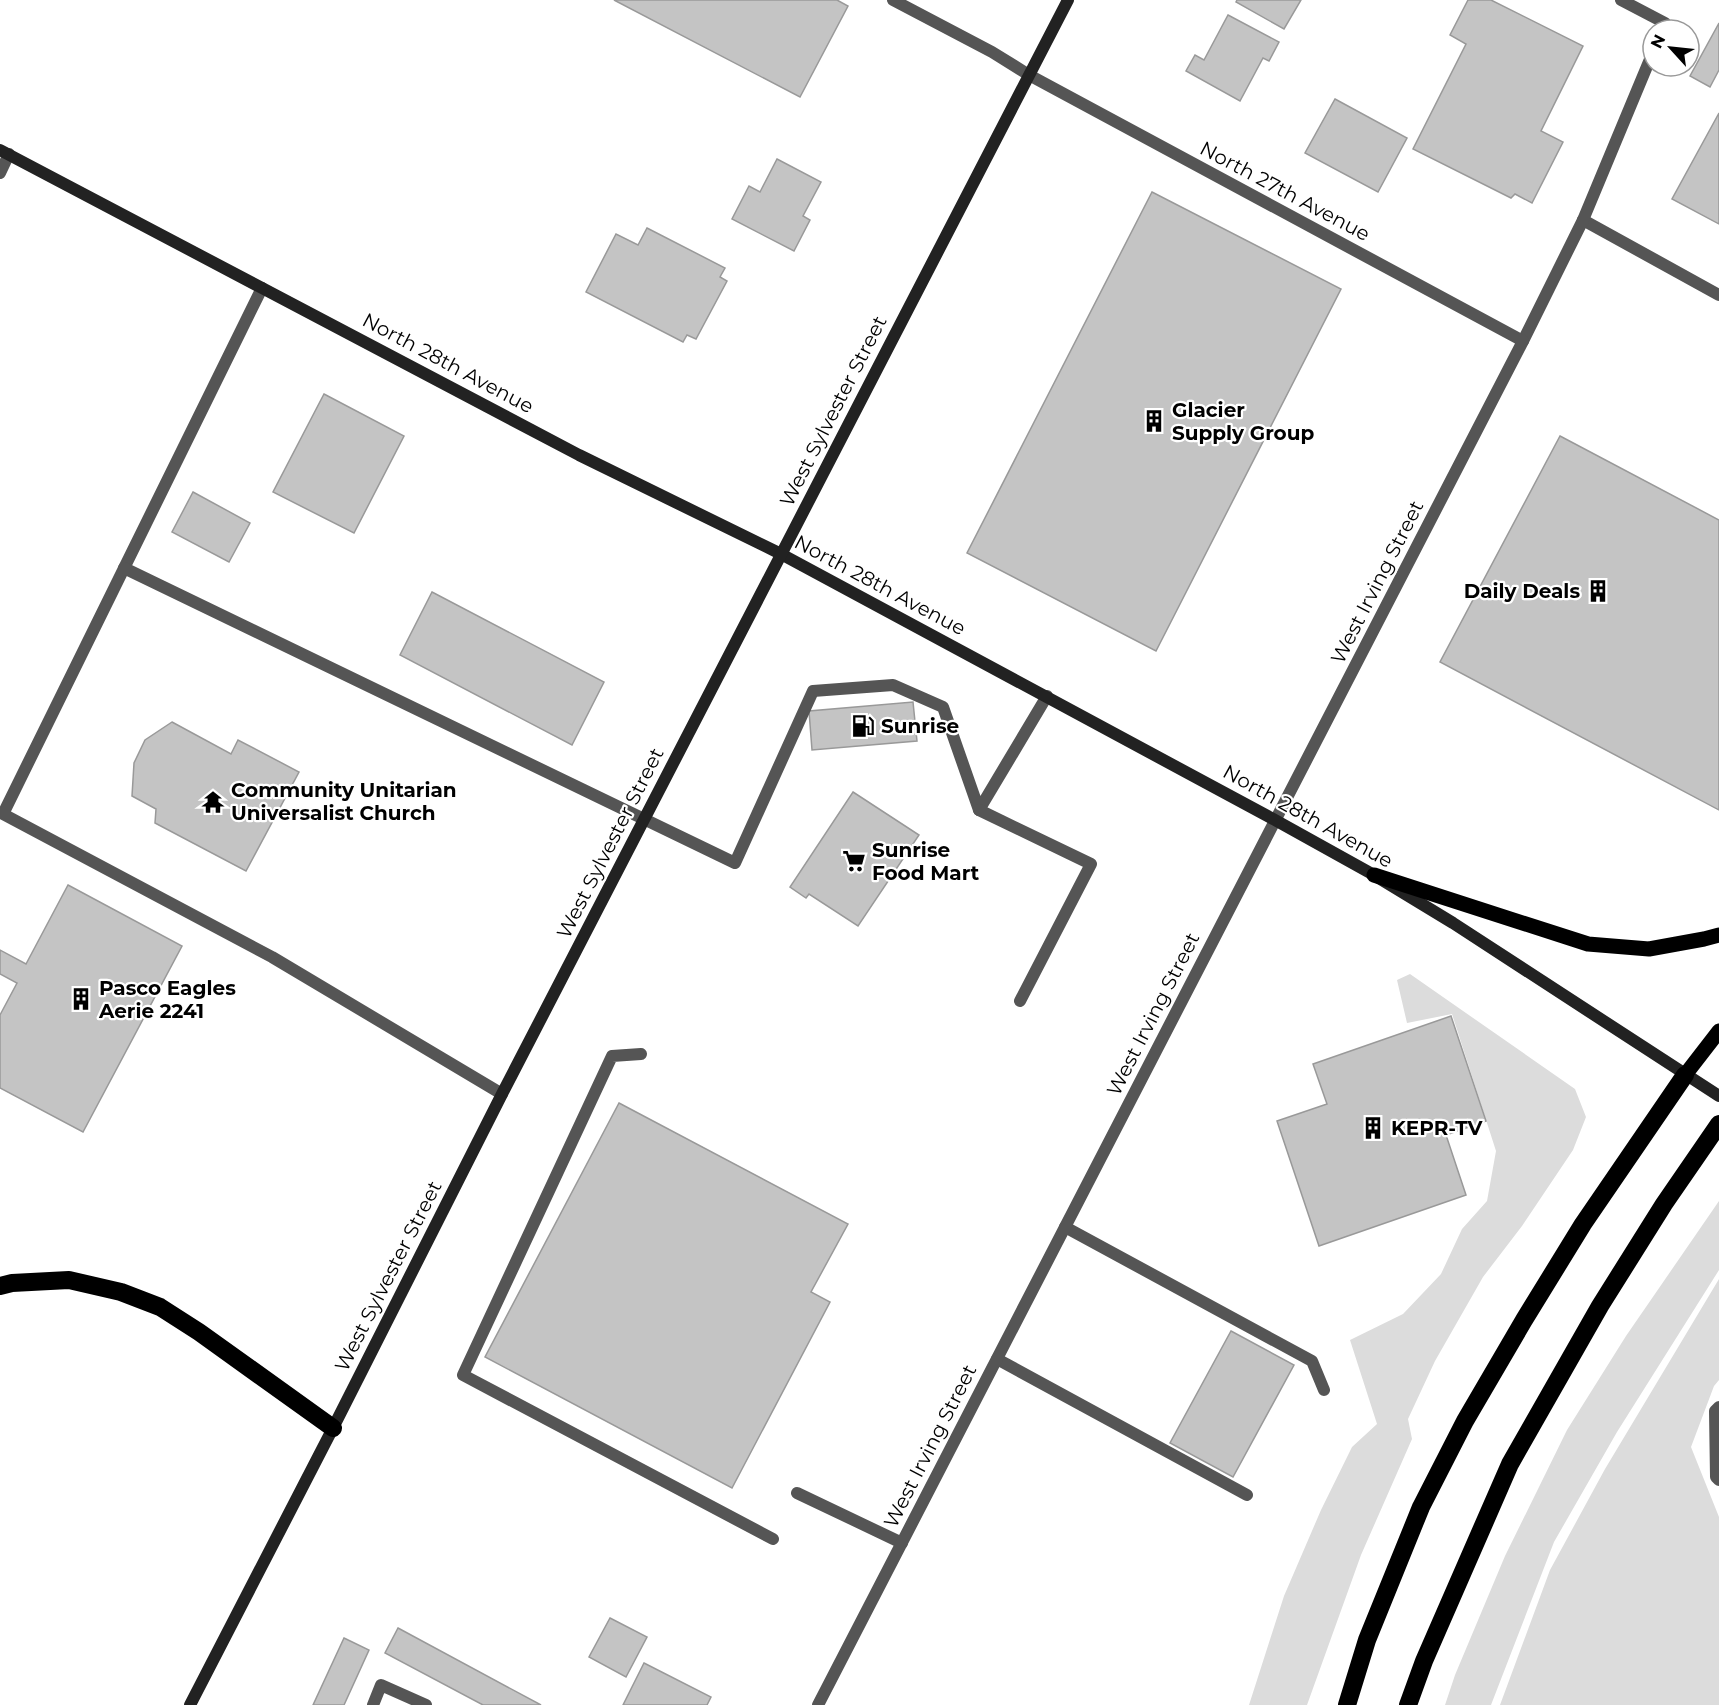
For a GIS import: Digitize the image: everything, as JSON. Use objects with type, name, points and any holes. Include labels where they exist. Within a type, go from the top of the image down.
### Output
[{"type":"highway","points":[[1347,1705],[1367,1640],[1421,1508],[1465,1421],[1583,1224],[1685,1075]]},
{"type":"highway","points":[[1408,1705],[1424,1661],[1510,1464],[1600,1306],[1664,1204],[1719,1124]]},
{"type":"highway","points":[[0,1286],[12,1283],[69,1280],[121,1292],[160,1307],[199,1332],[333,1428]]},
{"type":"main road","points":[[1374,875],[1588,944],[1649,949],[1719,935]]},
{"type":"main road","points":[[1685,1075],[1719,1031]]},
{"type":"street","name":"North 27th Avenue","points":[[893,0],[1523,341]]},
{"type":"street","name":"West Sylvester Street","points":[[190,1705],[502,1094],[1068,0]]},
{"type":"street","points":[[1621,0],[1655,18]]},
{"type":"street","name":"West Irving Street","points":[[818,1705],[1523,341],[1583,220],[1642,78]]},
{"type":"street","points":[[0,173],[4,152]]},
{"type":"street","name":"North 28th Avenue","points":[[4,152],[579,455],[782,554],[1275,820],[1374,875],[1453,923],[1719,1096]]},
{"type":"street","points":[[1583,220],[1719,295]]},
{"type":"street","points":[[262,288],[3,814],[272,957],[502,1094]]},
{"type":"street","points":[[124,568],[735,863],[813,691],[893,685],[943,707],[979,810],[1091,864],[1020,1001]]},
{"type":"street","points":[[979,810],[1047,696]]},
{"type":"street","points":[[641,1054],[612,1056],[463,1375],[773,1539]]},
{"type":"street","points":[[1065,1227],[1312,1361],[1324,1390]]},
{"type":"street","points":[[997,1359],[1247,1495]]},
{"type":"street","points":[[1719,1407],[1715,1411],[1716,1477],[1719,1480]]},
{"type":"street","points":[[797,1493],[902,1543]]},
{"type":"street","points":[[373,1705],[381,1685],[426,1705]]},
{"type":"shaded area","points":[[1410,974],[1575,1089],[1586,1117],[1573,1150],[1522,1226],[1483,1277],[1435,1361],[1408,1419],[1412,1439],[1361,1555],[1307,1705],[1249,1705],[1284,1596],[1321,1510],[1352,1447],[1377,1424],[1350,1340],[1403,1314],[1441,1274],[1462,1229],[1487,1201],[1496,1151],[1452,1014],[1407,1023],[1397,980]]},
{"type":"shaded area","points":[[1719,1201],[1719,1270],[1617,1432],[1554,1542],[1491,1705],[1445,1705],[1455,1675],[1505,1556],[1567,1430],[1626,1336]]},
{"type":"shaded area","points":[[1719,1279],[1719,1380],[1714,1386],[1691,1447],[1719,1517],[1719,1705],[1500,1705],[1550,1570],[1605,1469]]},
{"type":"building","points":[[614,0],[837,0],[848,6],[800,97]]},
{"type":"building","points":[[1237,0],[1301,0],[1284,29],[1236,2]]},
{"type":"building","points":[[1468,0],[1491,0],[1583,46],[1541,131],[1563,142],[1532,203],[1515,194],[1511,198],[1413,149],[1466,44],[1450,35]]},
{"type":"building","points":[[1228,15],[1279,42],[1269,61],[1263,58],[1240,101],[1186,71],[1195,55],[1204,60]]},
{"type":"building","points":[[1719,23],[1719,70],[1710,87],[1694,78],[1701,78],[1701,56]]},
{"type":"building","points":[[1335,99],[1407,138],[1378,192],[1305,153]]},
{"type":"building","points":[[1719,113],[1719,224],[1672,199]]},
{"type":"building","points":[[777,159],[821,182],[803,216],[810,220],[794,251],[732,219],[749,186],[760,192]]},
{"type":"building","name":"Glacier Supply Group","points":[[1152,192],[1341,289],[1156,651],[967,553]]},
{"type":"building","points":[[647,228],[725,268],[720,277],[727,281],[696,339],[687,335],[683,342],[586,292],[616,234],[638,245]]},
{"type":"building","points":[[324,394],[404,436],[354,533],[273,492]]},
{"type":"building","name":"Daily Deals","points":[[1560,436],[1719,520],[1719,810],[1440,662]]},
{"type":"building","points":[[193,492],[250,523],[229,562],[172,532]]},
{"type":"building","points":[[432,592],[604,682],[572,745],[400,655]]},
{"type":"building","name":"Sunrise","points":[[913,702],[917,741],[812,750],[809,711]]},
{"type":"building","name":"Community Unitarian Universalist Church","points":[[172,722],[231,754],[238,740],[299,772],[246,871],[155,823],[156,809],[132,796],[134,763],[145,740]]},
{"type":"building","name":"Sunrise Food Mart","points":[[853,792],[919,835],[858,926],[809,894],[806,898],[790,887]]},
{"type":"building","name":"Pasco Eagles Aerie 2241","points":[[68,885],[182,946],[83,1132],[0,1088],[0,1015],[17,983],[0,974],[0,950],[26,964]]},
{"type":"building","name":"KEPR-TV","points":[[1451,1016],[1486,1121],[1446,1135],[1466,1195],[1319,1246],[1277,1121],[1327,1104],[1313,1064]]},
{"type":"building","points":[[619,1103],[848,1224],[811,1292],[830,1302],[732,1488],[485,1357]]},
{"type":"building","points":[[1231,1331],[1294,1365],[1233,1477],[1170,1443]]},
{"type":"building","points":[[610,1618],[647,1637],[626,1677],[589,1657]]},
{"type":"building","points":[[398,1628],[541,1705],[483,1705],[385,1653]]},
{"type":"building","points":[[344,1638],[369,1650],[344,1705],[313,1705]]},
{"type":"building","points":[[644,1663],[711,1697],[707,1705],[623,1705]]},
{"type":"place","name":"Glacier Supply Group","points":[[1154,421]]},
{"type":"place","name":"Daily Deals","points":[[1598,591]]},
{"type":"place","name":"Sunrise","points":[[863,726]]},
{"type":"place","name":"Community Unitarian Universalist Church","points":[[213,802]]},
{"type":"place","name":"Sunrise Food Mart","points":[[854,861]]},
{"type":"place","name":"Pasco Eagles Aerie 2241","points":[[81,999]]},
{"type":"place","name":"KEPR-TV","points":[[1373,1128]]}]
